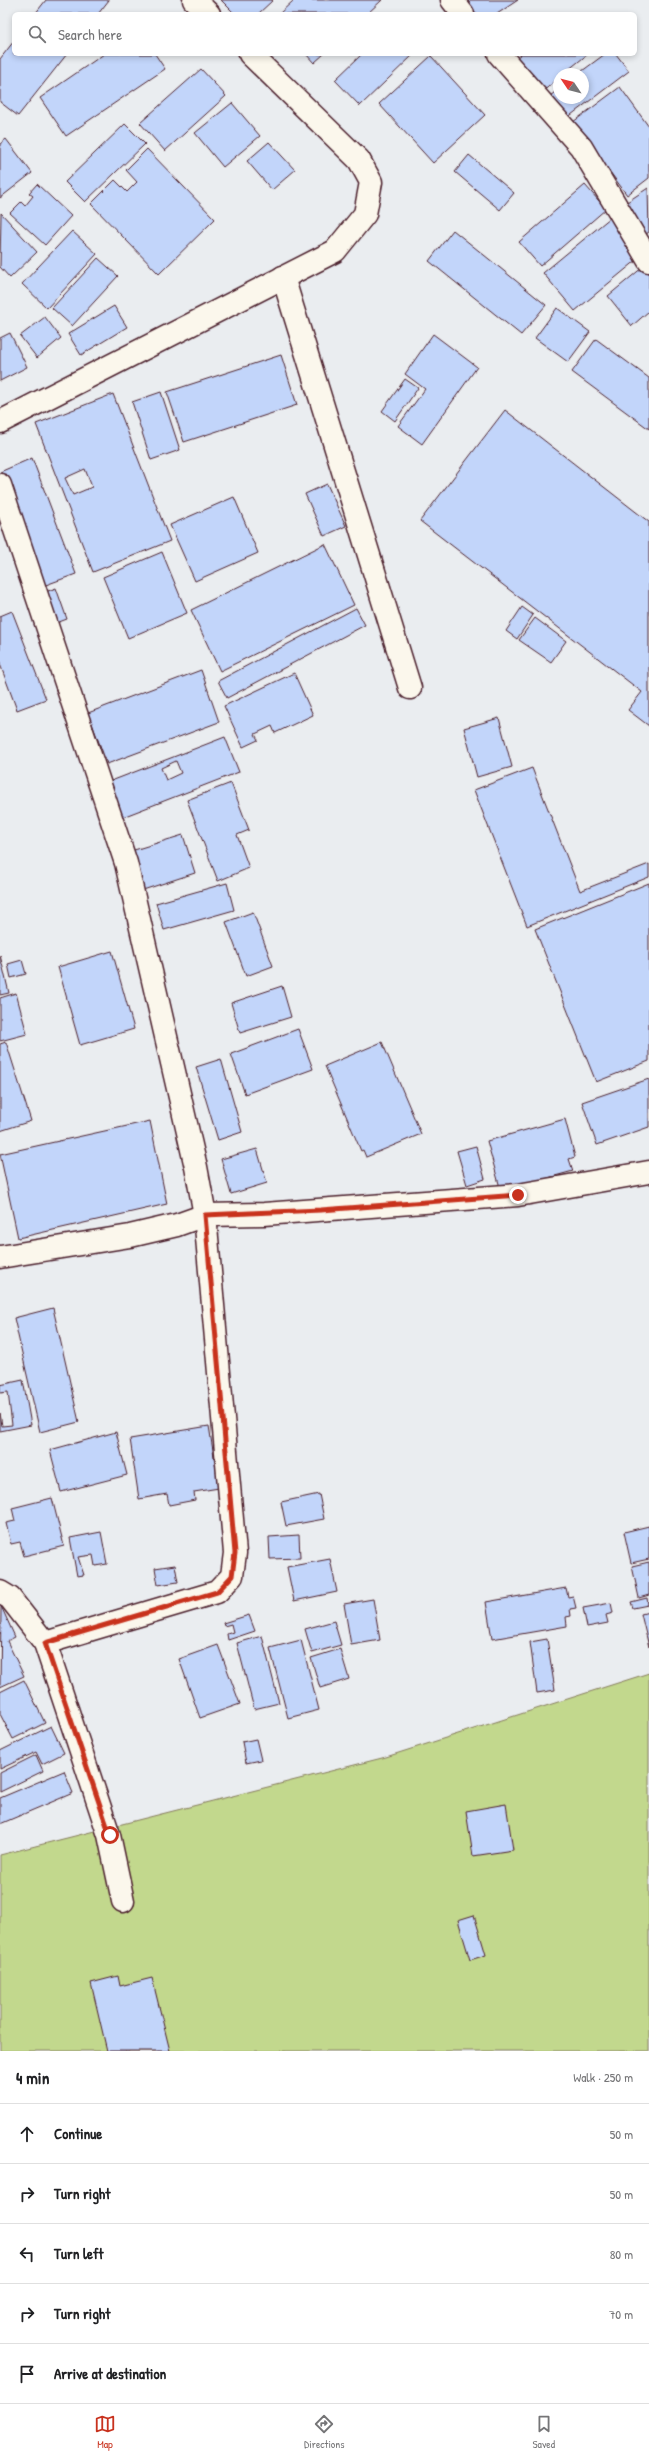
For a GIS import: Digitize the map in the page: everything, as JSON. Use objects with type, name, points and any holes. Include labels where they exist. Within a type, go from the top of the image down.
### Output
[{"type":"street","points":[[194,0],[207,12]]},
{"type":"street","points":[[452,0],[461,12]]},
{"type":"street","points":[[0,422],[335,251],[365,214],[371,182],[359,160],[252,56]]},
{"type":"street","points":[[501,56],[581,147],[649,261]]},
{"type":"street","points":[[284,277],[410,688]]},
{"type":"street","points":[[0,485],[126,863],[205,1215],[235,1553],[232,1576],[217,1592],[45,1643]]},
{"type":"street","points":[[0,1257],[130,1236],[177,1225],[205,1215],[321,1210],[518,1195],[649,1172]]},
{"type":"street","points":[[0,1592],[10,1598],[45,1643],[110,1835],[123,1901]]},
{"type":"green space","points":[[649,1673],[649,2051],[0,2051],[0,1855],[386,1757]]},
{"type":"building","points":[[46,0],[109,0],[100,12],[37,12]]},
{"type":"building","points":[[221,0],[273,0],[260,12],[233,12]]},
{"type":"building","points":[[294,0],[382,0],[369,12],[281,12]]},
{"type":"building","points":[[466,0],[518,0],[500,12],[474,12]]},
{"type":"building","points":[[12,44],[12,56],[65,56],[18,116],[0,102],[0,59]]},
{"type":"building","points":[[101,56],[156,56],[165,69],[66,136],[40,98]]},
{"type":"building","points":[[308,56],[322,56],[314,63]]},
{"type":"building","points":[[360,56],[412,56],[360,106],[335,80]]},
{"type":"building","points":[[431,56],[485,115],[433,163],[379,104]]},
{"type":"building","points":[[519,56],[586,56],[570,68],[553,68],[553,83],[542,92],[515,59]]},
{"type":"building","points":[[602,56],[618,56],[629,71],[589,101],[589,68],[586,68]]},
{"type":"building","points":[[201,69],[226,96],[165,151],[140,123]]},
{"type":"building","points":[[620,87],[649,127],[649,178],[627,195],[573,122]]},
{"type":"building","points":[[232,103],[260,136],[223,167],[195,133]]},
{"type":"building","points":[[556,104],[585,104],[567,118]]},
{"type":"building","points":[[125,124],[145,144],[85,202],[65,182]]},
{"type":"building","points":[[6,139],[32,173],[0,198],[0,144]]},
{"type":"building","points":[[269,142],[295,170],[272,190],[247,161]]},
{"type":"building","points":[[147,149],[215,219],[159,274],[91,204],[115,180],[127,192],[137,182],[126,170]]},
{"type":"building","points":[[469,155],[514,193],[500,210],[455,172]]},
{"type":"building","points":[[37,184],[71,216],[45,245],[10,213],[21,202],[25,206],[33,196],[29,193]]},
{"type":"building","points":[[585,185],[606,209],[540,266],[519,242]]},
{"type":"building","points":[[648,188],[649,232],[642,237],[621,206]]},
{"type":"building","points":[[1,213],[37,252],[10,278],[0,267]]},
{"type":"building","points":[[611,217],[643,255],[575,311],[543,273]]},
{"type":"building","points":[[453,230],[546,305],[521,335],[429,261]]},
{"type":"building","points":[[72,231],[97,254],[47,308],[22,284]]},
{"type":"building","points":[[98,258],[118,276],[72,326],[52,308]]},
{"type":"building","points":[[649,262],[649,311],[632,326],[608,296]]},
{"type":"building","points":[[114,306],[127,327],[81,355],[68,334]]},
{"type":"building","points":[[557,308],[590,332],[568,362],[535,338]]},
{"type":"building","points":[[45,317],[61,338],[37,358],[20,336]]},
{"type":"building","points":[[10,333],[27,367],[0,381],[0,338]]},
{"type":"building","points":[[433,334],[477,367],[422,444],[398,426],[425,389],[405,374]]},
{"type":"building","points":[[596,339],[649,378],[649,429],[572,372]]},
{"type":"building","points":[[281,355],[297,405],[184,442],[167,392]]},
{"type":"building","points":[[405,379],[418,388],[395,421],[382,411]]},
{"type":"building","points":[[161,392],[180,450],[151,460],[132,402]]},
{"type":"building","points":[[113,394],[170,541],[93,572],[36,424]],"holes":[[[85,469],[92,487],[73,495],[65,478]]]},
{"type":"building","points":[[505,410],[649,522],[649,726],[628,710],[642,692],[420,521]]},
{"type":"building","points":[[32,458],[76,574],[43,586],[0,472]]},
{"type":"building","points":[[327,484],[346,526],[324,536],[305,494]]},
{"type":"building","points":[[234,497],[258,553],[195,581],[170,525]]},
{"type":"building","points":[[325,544],[354,605],[220,671],[191,610]]},
{"type":"building","points":[[162,552],[187,613],[128,638],[103,577]]},
{"type":"building","points":[[56,588],[67,619],[51,625],[40,594]]},
{"type":"building","points":[[522,607],[533,615],[517,639],[506,631]]},
{"type":"building","points":[[356,608],[365,625],[227,698],[218,681]]},
{"type":"building","points":[[12,611],[46,699],[17,710],[0,664],[0,616]]},
{"type":"building","points":[[535,618],[566,641],[551,662],[519,640]]},
{"type":"building","points":[[201,670],[219,722],[107,764],[88,713]]},
{"type":"building","points":[[294,673],[313,715],[275,733],[272,726],[255,734],[258,740],[243,747],[224,706]]},
{"type":"building","points":[[499,718],[512,767],[477,777],[464,728]]},
{"type":"building","points":[[225,737],[239,772],[120,818],[106,783]],"holes":[[[176,761],[181,773],[166,780],[161,768]]]},
{"type":"building","points":[[532,768],[580,891],[649,864],[649,877],[527,926],[474,790]]},
{"type":"building","points":[[231,783],[249,830],[237,835],[249,868],[218,881],[187,800]]},
{"type":"building","points":[[183,835],[195,873],[143,890],[131,851]]},
{"type":"building","points":[[227,883],[234,910],[164,930],[156,903]]},
{"type":"building","points":[[649,883],[649,1061],[596,1082],[535,929]]},
{"type":"building","points":[[253,912],[273,966],[246,976],[226,922]]},
{"type":"building","points":[[112,951],[134,1029],[80,1045],[58,967]]},
{"type":"building","points":[[0,955],[9,993],[0,995]]},
{"type":"building","points":[[22,960],[26,974],[11,978],[8,964]]},
{"type":"building","points":[[282,986],[291,1017],[240,1033],[231,1003]]},
{"type":"building","points":[[16,993],[27,1034],[0,1041],[0,998]]},
{"type":"building","points":[[298,1029],[313,1069],[245,1094],[231,1054]]},
{"type":"building","points":[[6,1042],[31,1121],[0,1131],[0,1044]]},
{"type":"building","points":[[382,1042],[421,1134],[366,1157],[363,1150],[361,1151],[325,1066]]},
{"type":"building","points":[[221,1059],[242,1132],[218,1140],[196,1067]]},
{"type":"building","points":[[649,1079],[649,1127],[597,1145],[582,1102]]},
{"type":"building","points":[[565,1119],[575,1157],[569,1159],[573,1171],[501,1191],[487,1141]]},
{"type":"building","points":[[150,1121],[167,1204],[18,1238],[0,1154]]},
{"type":"building","points":[[476,1146],[485,1179],[467,1185],[457,1151]]},
{"type":"building","points":[[257,1149],[267,1183],[231,1194],[221,1159]]},
{"type":"building","points":[[53,1308],[79,1422],[40,1432],[14,1318]]},
{"type":"building","points":[[23,1380],[31,1425],[0,1431],[0,1413],[2,1426],[12,1425],[8,1392],[0,1393],[0,1385]]},
{"type":"building","points":[[209,1426],[219,1488],[194,1492],[195,1500],[169,1505],[167,1494],[139,1499],[130,1439]]},
{"type":"building","points":[[116,1432],[127,1475],[61,1492],[50,1450]]},
{"type":"building","points":[[319,1494],[324,1519],[286,1526],[281,1502]]},
{"type":"building","points":[[52,1498],[64,1546],[24,1556],[20,1542],[11,1544],[6,1523],[15,1521],[12,1508]]},
{"type":"building","points":[[649,1526],[649,1559],[631,1563],[624,1532]]},
{"type":"building","points":[[101,1532],[107,1564],[95,1566],[93,1555],[78,1557],[84,1575],[77,1576],[70,1538]]},
{"type":"building","points":[[299,1535],[300,1558],[270,1559],[269,1537]]},
{"type":"building","points":[[330,1559],[337,1592],[294,1601],[287,1567]]},
{"type":"building","points":[[649,1562],[649,1595],[639,1598],[632,1566]]},
{"type":"building","points":[[175,1565],[178,1582],[158,1585],[155,1568]]},
{"type":"building","points":[[566,1588],[568,1597],[573,1596],[576,1608],[570,1609],[571,1616],[566,1617],[567,1626],[492,1639],[486,1602]]},
{"type":"building","points":[[647,1598],[648,1605],[633,1608],[631,1602]]},
{"type":"building","points":[[373,1599],[380,1640],[351,1645],[344,1604]]},
{"type":"building","points":[[611,1603],[613,1613],[606,1615],[608,1623],[587,1627],[583,1608]]},
{"type":"building","points":[[1,1606],[15,1637],[7,1641],[24,1676],[0,1687]]},
{"type":"building","points":[[649,1612],[649,1647],[641,1614]]},
{"type":"building","points":[[249,1615],[255,1631],[228,1640],[227,1634],[233,1632],[231,1624],[224,1626],[223,1623]]},
{"type":"building","points":[[334,1621],[341,1645],[312,1653],[305,1629]]},
{"type":"building","points":[[262,1636],[279,1703],[254,1709],[237,1643]]},
{"type":"building","points":[[547,1639],[555,1690],[537,1693],[530,1642]]},
{"type":"building","points":[[301,1640],[319,1710],[288,1718],[270,1648]]},
{"type":"building","points":[[218,1645],[240,1704],[200,1718],[179,1659]]},
{"type":"building","points":[[340,1649],[349,1679],[320,1688],[311,1658]]},
{"type":"building","points":[[24,1680],[45,1723],[13,1739],[0,1714],[0,1692]]},
{"type":"building","points":[[51,1726],[64,1753],[42,1764],[36,1752],[0,1769],[0,1751]]},
{"type":"building","points":[[256,1739],[261,1760],[246,1763],[242,1742]]},
{"type":"building","points":[[36,1755],[43,1771],[0,1792],[0,1773]]},
{"type":"building","points":[[64,1771],[73,1793],[0,1824],[0,1798]]},
{"type":"building","points":[[506,1804],[513,1850],[473,1856],[466,1811]]},
{"type":"building","points":[[474,1915],[486,1955],[470,1960],[458,1920]]},
{"type":"building","points":[[118,1976],[120,1986],[152,1978],[170,2051],[107,2051],[91,1983]]},
{"type":"route","points":[[110,1835],[45,1643],[217,1592],[232,1576],[235,1553],[205,1215],[264,1214],[518,1195]]}]
